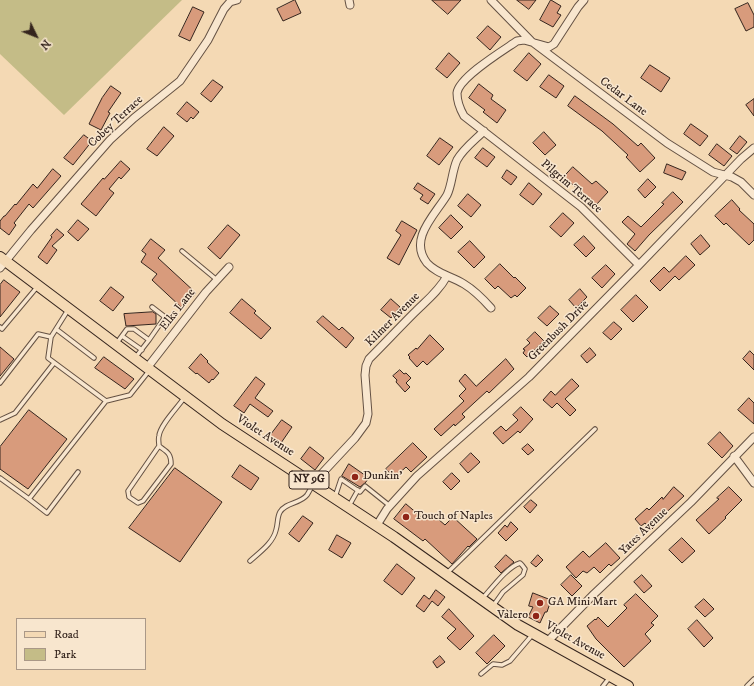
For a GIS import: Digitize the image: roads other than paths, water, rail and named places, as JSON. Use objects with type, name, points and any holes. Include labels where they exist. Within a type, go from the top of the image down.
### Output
[{"type":"main road","name":"Violet Avenue","points":[[2,262],[38,286],[148,370],[222,424],[377,525],[518,625],[628,686]]},
{"type":"street","name":"Cobey Terrace","points":[[2,262],[110,140],[134,118],[180,81],[208,40],[224,9],[230,2],[237,0]]},
{"type":"street","name":"Cedar Lane","points":[[491,0],[531,42],[667,143],[713,172],[732,177],[741,182],[754,195]]},
{"type":"street","points":[[531,42],[549,47],[554,44],[584,0]]},
{"type":"street","name":"Pilgrim Terrace","points":[[531,42],[524,40],[517,41],[469,75],[461,83],[457,92],[459,107],[464,116],[581,207],[639,265]]},
{"type":"street","points":[[484,131],[465,149],[458,160],[448,194],[422,234],[420,242],[423,257],[434,269],[464,284],[482,298],[491,308]]},
{"type":"street","name":"Greenbush Drive","points":[[377,525],[390,506],[417,476],[529,377],[639,265],[724,175],[754,148]]},
{"type":"street","name":"Elks Lane","points":[[148,370],[228,267]]},
{"type":"street","name":"Kilmer Avenue","points":[[314,483],[355,438],[366,423],[368,414],[365,375],[366,366],[369,359],[415,311],[432,296],[447,276]]},
{"type":"street","name":"Yates Avenue","points":[[548,641],[594,594],[691,502],[754,437]]},
{"type":"street","points":[[734,456],[754,483]]},
{"type":"lane","points":[[182,251],[217,280]]},
{"type":"lane","points":[[0,327],[2,329],[38,286]]},
{"type":"lane","points":[[134,359],[165,317],[152,307]]},
{"type":"lane","points":[[68,309],[51,337],[48,358],[106,401]]},
{"type":"lane","points":[[56,329],[94,358]]},
{"type":"lane","points":[[116,345],[126,330],[134,329],[148,340]]},
{"type":"lane","points":[[0,384],[38,334],[51,337]]},
{"type":"lane","points":[[122,336],[142,350]]},
{"type":"lane","points":[[0,420],[15,413],[54,363]]},
{"type":"lane","points":[[29,499],[106,401],[130,394],[148,370]]},
{"type":"lane","points":[[159,446],[171,457],[171,464],[142,501],[138,503],[128,497],[128,491],[159,446],[158,437],[160,430],[185,397]]},
{"type":"lane","points":[[446,574],[595,429]]},
{"type":"lane","points":[[0,478],[47,513],[78,472]]},
{"type":"lane","points":[[335,497],[341,480],[360,492],[365,486],[390,506]]},
{"type":"lane","points":[[250,561],[270,543],[276,530],[280,511],[287,505],[298,502],[307,496],[314,483]]},
{"type":"lane","points":[[349,506],[358,490]]},
{"type":"lane","points":[[482,599],[509,570],[520,563],[525,570],[523,575],[503,592],[492,606]]},
{"type":"lane","points":[[481,674],[493,664],[502,665],[510,661],[534,633]]},
{"type":"lane","points":[[603,686],[611,676]]},
{"type":"lane","points":[[747,686],[754,679]]},
{"type":"place","name":"Dunkin'","points":[[355,477]]},
{"type":"place","name":"Touch of Naples","points":[[406,517]]},
{"type":"place","name":"GA Mini Mart","points":[[540,603]]},
{"type":"place","name":"Valero","points":[[536,616]]}]
